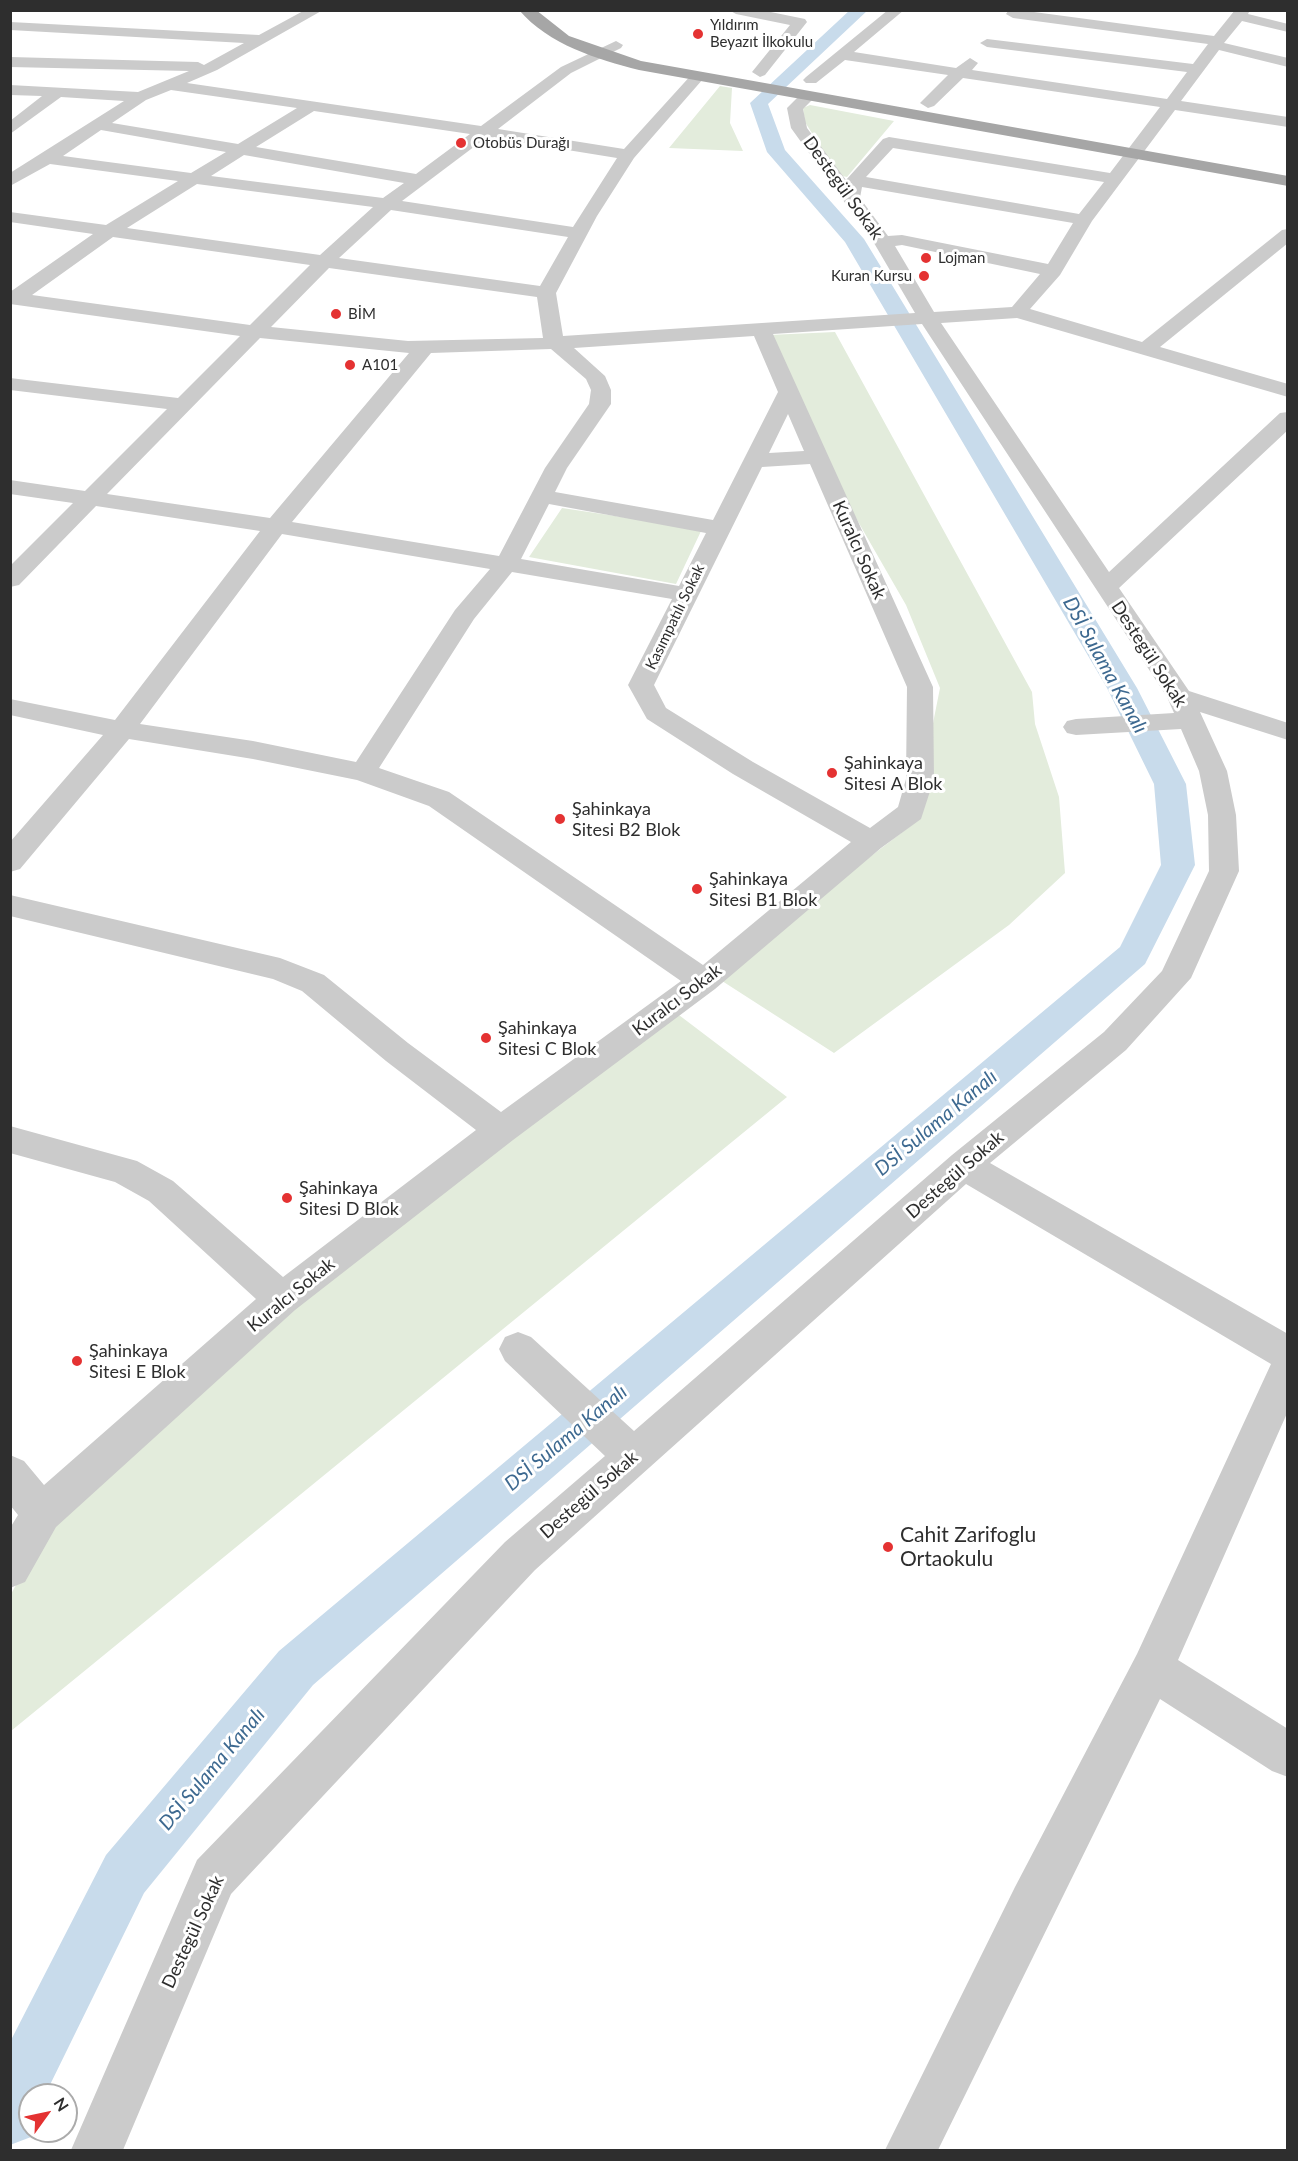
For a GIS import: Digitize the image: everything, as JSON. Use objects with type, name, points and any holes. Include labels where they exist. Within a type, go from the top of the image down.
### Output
[{"type":"main road","points":[[526,10],[564,39],[598,53],[639,65],[698,76],[762,77],[804,87],[928,103],[1139,147],[1287,181]]},
{"type":"main road","points":[[586,32],[616,45],[762,77],[915,116],[1287,165]]},
{"type":"street","points":[[10,24],[23,10]]},
{"type":"street","points":[[10,181],[140,97],[212,67],[316,10]]},
{"type":"street","points":[[736,10],[800,22],[762,77]]},
{"type":"street","points":[[804,87],[897,10]]},
{"type":"street","points":[[928,103],[960,73],[1014,12],[1216,43],[1287,63]]},
{"type":"street","points":[[1018,312],[1053,271],[1084,220],[1196,69],[1241,13],[1287,27]]},
{"type":"street","points":[[10,24],[262,40]]},
{"type":"street","points":[[987,43],[1196,69]]},
{"type":"street","points":[[10,580],[324,262],[387,204],[566,70],[616,45]]},
{"type":"street","points":[[843,55],[1287,122]]},
{"type":"street","points":[[10,62],[212,67]]},
{"type":"street","points":[[363,772],[464,615],[507,563],[556,468],[600,404],[601,390],[595,376],[554,341],[546,293],[579,233],[628,155],[698,76]]},
{"type":"street","points":[[171,85],[628,155]]},
{"type":"street","name":"Destegül Sokak","points":[[97,2151],[214,1877],[520,1556],[964,1165],[1115,1041],[1175,978],[1224,871],[1222,815],[1213,771],[1185,708],[1106,587],[920,317],[883,242],[853,191],[799,128],[795,108],[804,87]]},
{"type":"street","points":[[10,90],[140,97]]},
{"type":"street","points":[[10,129],[58,92]]},
{"type":"street","points":[[14,301],[108,232],[313,105]]},
{"type":"street","points":[[915,116],[889,142],[853,191],[1084,220]]},
{"type":"street","points":[[97,125],[418,180]]},
{"type":"street","points":[[889,142],[1116,179]]},
{"type":"street","points":[[46,159],[196,177],[579,233]]},
{"type":"street","points":[[10,218],[546,293]]},
{"type":"street","points":[[1146,349],[1287,234]]},
{"type":"street","points":[[883,242],[902,240],[1053,271]]},
{"type":"street","points":[[14,301],[257,332],[408,347],[522,345],[554,341],[761,330],[920,317],[1018,312],[1287,391]]},
{"type":"street","name":"Kuralcı Sokak","points":[[10,1568],[42,1513],[282,1299],[501,1130],[704,981],[871,841],[911,812],[920,779],[920,687],[761,330]]},
{"type":"street","points":[[10,862],[122,730],[276,526],[426,346]]},
{"type":"street","points":[[10,384],[184,405]]},
{"type":"street","name":"Kasımpatılı Sokak","points":[[788,393],[641,685],[656,713],[743,768],[871,841]]},
{"type":"street","points":[[1106,587],[1287,418]]},
{"type":"street","points":[[754,461],[818,457]]},
{"type":"street","points":[[10,487],[276,526],[686,594]]},
{"type":"street","points":[[542,496],[719,528]]},
{"type":"street","points":[[10,707],[122,730],[252,750],[363,772],[439,799],[704,981]]},
{"type":"street","points":[[1076,727],[1185,708],[1287,732]]},
{"type":"street","points":[[10,905],[268,966],[313,983],[397,1052],[501,1130]]},
{"type":"street","points":[[10,1140],[125,1172],[162,1191],[282,1299]]},
{"type":"street","points":[[964,1165],[1287,1354]]},
{"type":"street","points":[[518,1349],[633,1456]]},
{"type":"street","points":[[911,2151],[1032,1904],[1152,1669],[1287,1367]]},
{"type":"street","points":[[10,1474],[42,1513]]},
{"type":"street","points":[[1152,1669],[1287,1755]]},
{"type":"green space","points":[[720,86],[732,88],[730,123],[743,151],[669,148]]},
{"type":"green space","points":[[810,105],[894,121],[847,177],[838,175],[805,122],[803,108]]},
{"type":"green space","points":[[835,332],[1032,692],[1035,724],[1059,797],[1065,873],[1009,925],[834,1053],[719,979],[799,911],[913,824],[940,688],[906,605],[841,492],[769,335]]},
{"type":"green space","points":[[562,508],[702,529],[676,584],[529,557]]},
{"type":"green space","points":[[671,1009],[787,1097],[11,1731],[11,1594],[56,1513],[309,1288]]},
{"type":"waterway","name":"DSİ Sulama Kanalı","points":[[10,2116],[19,2085],[125,1874],[296,1668],[1133,955],[1178,865],[1170,784],[1122,688],[854,239],[776,152],[759,103],[860,10]]},
{"type":"place","name":"Yıldırım Beyazıt İlkokulu","points":[[698,34]]},
{"type":"place","name":"Otobüs Durağı","points":[[461,143]]},
{"type":"place","name":"Lojman","points":[[926,258]]},
{"type":"place","name":"Kuran Kursu","points":[[924,276]]},
{"type":"place","name":"BİM","points":[[336,314]]},
{"type":"place","name":"A101","points":[[350,365]]},
{"type":"place","name":"Şahinkaya Sitesi A Blok","points":[[832,773]]},
{"type":"place","name":"Şahinkaya Sitesi B2 Blok","points":[[560,819]]},
{"type":"place","name":"Şahinkaya Sitesi B1 Blok","points":[[697,889]]},
{"type":"place","name":"Şahinkaya Sitesi C Blok","points":[[486,1038]]},
{"type":"place","name":"Şahinkaya Sitesi D Blok","points":[[287,1198]]},
{"type":"place","name":"Şahinkaya Sitesi E Blok","points":[[77,1361]]},
{"type":"place","name":"Cahit Zarifoglu Ortaokulu","points":[[888,1547]]}]
